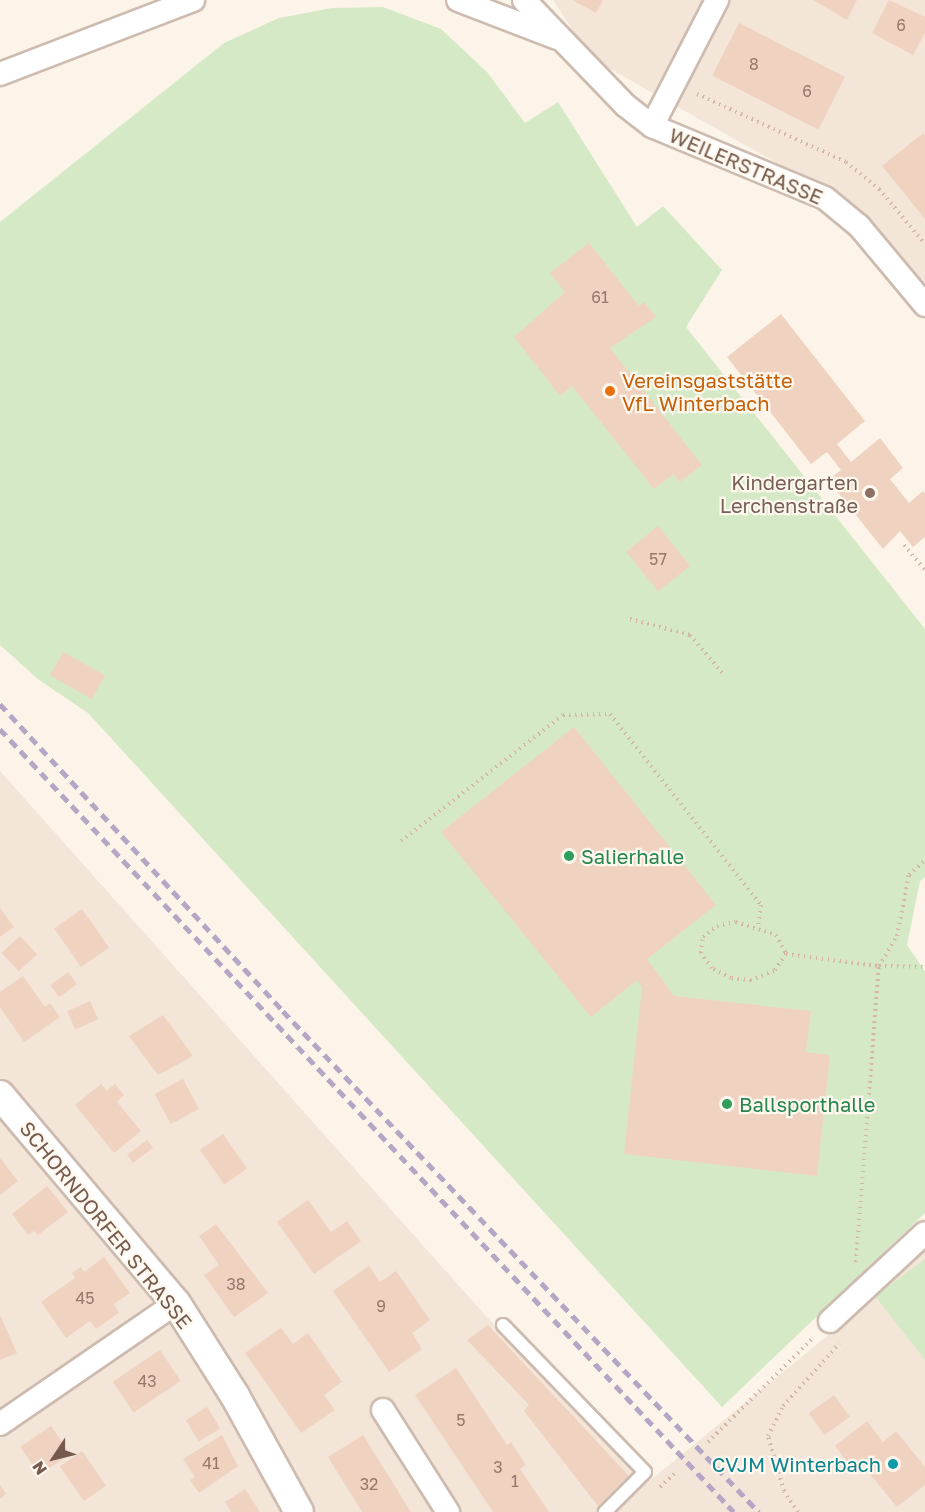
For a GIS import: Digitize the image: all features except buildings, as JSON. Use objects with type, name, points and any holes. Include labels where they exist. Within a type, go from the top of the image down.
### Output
[{"type":"street","points":[[0,74],[193,0]]},
{"type":"street","name":"WEILERSTRASSE","points":[[458,0],[557,38]]},
{"type":"street","name":"WEILERSTRASSE","points":[[524,0],[557,38],[625,105],[652,126],[825,198],[859,226],[925,305]]},
{"type":"street","points":[[652,126],[717,0]]},
{"type":"street","name":"SCHORNDORFER STRASSE","points":[[0,1095],[176,1303],[235,1396],[299,1512]]},
{"type":"street","points":[[830,1321],[853,1296],[925,1233]]},
{"type":"street","points":[[0,1424],[176,1303]]},
{"type":"street","points":[[383,1410],[448,1512]]},
{"type":"lane","points":[[503,1325],[645,1472],[605,1512]]},
{"type":"path","points":[[693,92],[846,162],[879,189],[925,244]]},
{"type":"path","points":[[904,545],[925,570]]},
{"type":"path","points":[[630,619],[690,635],[724,675]]},
{"type":"path","points":[[401,841],[563,715],[610,714],[761,905],[758,926]]},
{"type":"path","points":[[853,1296],[879,966],[897,936],[909,875],[925,860]]},
{"type":"path","points":[[736,922],[758,926],[776,935],[786,954],[774,971],[752,980],[731,978],[712,968],[701,953],[703,937],[717,926],[736,922]]},
{"type":"path","points":[[786,954],[879,966],[925,967]]},
{"type":"path","points":[[708,1442],[830,1321]]},
{"type":"path","points":[[798,1512],[784,1491],[768,1436],[783,1406],[842,1341]]},
{"type":"shaded area","points":[[553,0],[925,0],[925,291],[846,202],[591,58]]},
{"type":"shaded area","points":[[0,771],[485,1315],[647,1483],[826,1337],[869,1286],[925,1236],[925,1512],[0,1512]]},
{"type":"green space","points":[[383,7],[441,29],[487,72],[525,123],[558,102],[637,227],[663,206],[722,270],[686,327],[925,629],[925,877],[920,881],[907,945],[925,971],[925,1213],[722,1407],[88,713],[39,680],[0,645],[0,222],[224,43],[279,18],[332,8]]},
{"type":"green space","points":[[925,1259],[925,1360],[875,1296]]},
{"type":"railway","points":[[0,704],[283,1011],[759,1512]]},
{"type":"railway","points":[[0,729],[734,1512]]},
{"type":"place","name":"Vereinsgaststätte VfL Winterbach","points":[[610,391]]},
{"type":"place","name":"Kindergarten Lerchenstraße","points":[[870,493]]},
{"type":"place","name":"Salierhalle","points":[[569,856]]},
{"type":"place","name":"Ballsporthalle","points":[[727,1104]]},
{"type":"place","name":"CVJM Winterbach","points":[[893,1464]]}]
